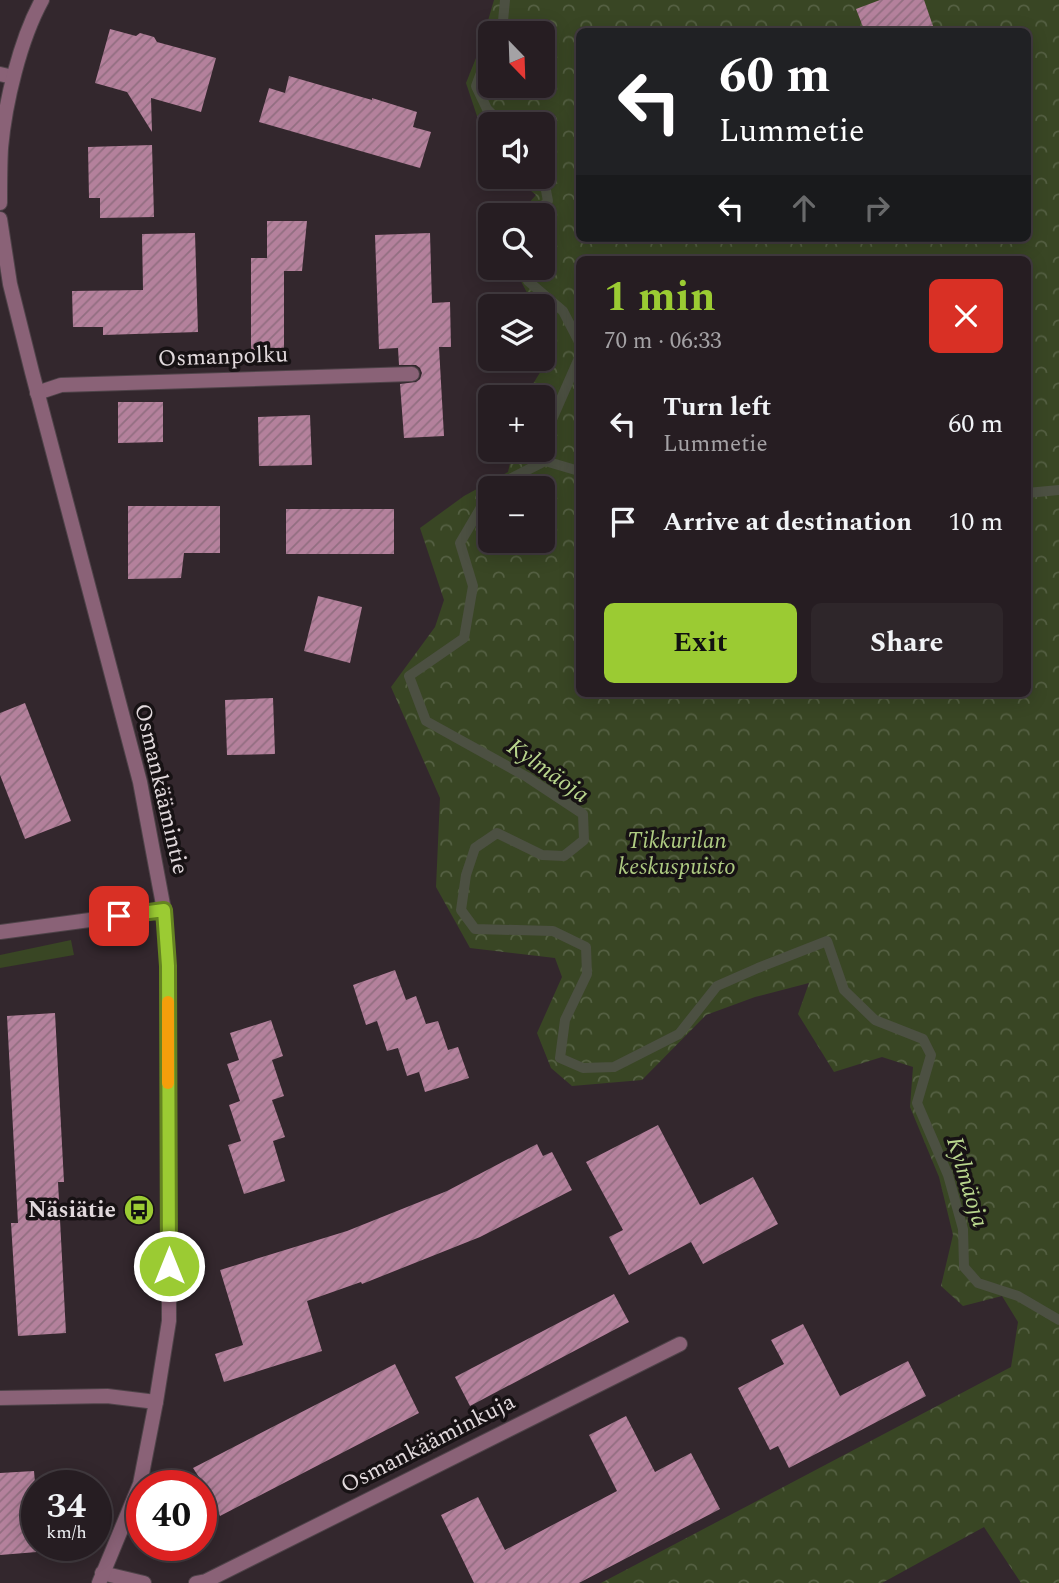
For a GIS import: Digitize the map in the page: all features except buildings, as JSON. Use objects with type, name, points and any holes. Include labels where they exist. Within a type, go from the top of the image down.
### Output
[{"type":"street","points":[[0,203],[7,75],[42,0]]},
{"type":"street","name":"Osmankäämintie","points":[[0,219],[10,285],[140,782],[164,910],[168,966],[169,1321],[139,1485],[101,1578]]},
{"type":"street","name":"Osmanpolku","points":[[37,393],[61,385],[412,374]]},
{"type":"street","points":[[0,932],[164,910]]},
{"type":"street","name":"Osmankääminkuja","points":[[197,1583],[206,1581],[680,1344]]},
{"type":"street","points":[[0,1398],[125,1397],[156,1402]]},
{"type":"street","points":[[101,1578],[144,1583]]},
{"type":"green space","name":"Tikkurilan keskuspuisto","points":[[494,0],[1059,0],[1059,1583],[1021,1583],[984,1527],[882,1583],[601,1583],[1011,1367],[1018,1322],[1002,1296],[963,1306],[941,1286],[953,1235],[939,1177],[910,1107],[913,1067],[882,1057],[834,1072],[798,1014],[809,983],[755,997],[706,1015],[642,1080],[572,1086],[551,1068],[537,1033],[562,977],[555,958],[470,948],[436,887],[440,798],[391,687],[435,627],[444,600],[420,528],[478,488],[478,553],[555,553],[555,476],[501,476],[508,472],[510,462],[555,462],[555,385],[532,385],[541,371],[555,371],[555,294],[528,294],[520,280],[555,280],[555,203],[529,203],[536,195],[529,189],[555,189],[555,112],[478,112],[478,119],[466,83],[478,53],[478,98],[555,98],[555,21],[488,21]]},
{"type":"green space","points":[[71,940],[74,955],[0,968],[0,955]]},
{"type":"waterway","name":"Kylmäoja","points":[[503,21],[505,0]]},
{"type":"waterway","name":"Kylmäoja","points":[[478,81],[478,90]]},
{"type":"waterway","name":"Kylmäoja","points":[[482,98],[490,112]]},
{"type":"waterway","name":"Kylmäoja","points":[[546,189],[546,203]]},
{"type":"waterway","name":"Kylmäoja","points":[[528,280],[563,311],[576,336]]},
{"type":"waterway","name":"Kylmäoja","points":[[516,476],[545,461],[550,424],[576,365]]},
{"type":"waterway","points":[[548,462],[576,470]]},
{"type":"waterway","points":[[1031,493],[1059,490]]},
{"type":"waterway","name":"Kylmäoja","points":[[478,512],[460,543],[473,586],[464,638],[409,676],[426,721],[527,777],[583,814],[584,840],[564,856],[542,855],[497,833],[475,848],[466,875],[461,910],[475,929],[553,931],[586,947],[587,974],[565,1020],[560,1058],[583,1068],[614,1067],[679,1034],[717,986],[827,941],[844,990],[875,1020],[923,1039],[931,1055],[917,1103],[948,1175],[963,1229],[964,1267],[978,1283],[1018,1296],[1059,1320]]},
{"type":"slow traffic","points":[[168,1002],[168,1083]]},
{"type":"place","name":"Näsiätie","points":[[139,1210]]},
{"type":"route","points":[[119,916],[164,910],[168,966],[169,1266]]}]
